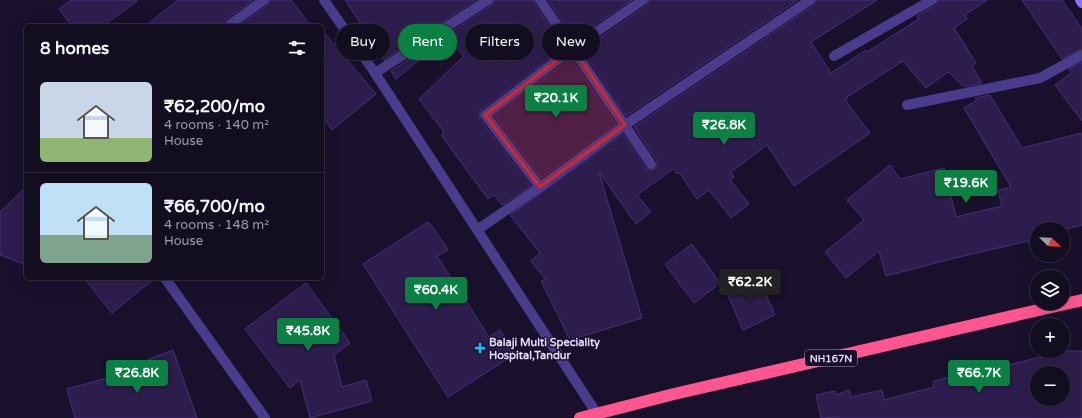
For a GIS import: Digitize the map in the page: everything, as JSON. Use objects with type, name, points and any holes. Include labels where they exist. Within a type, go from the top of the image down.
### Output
[{"type":"highway","name":"NH167N","points":[[580,418],[674,394],[1082,300]]},
{"type":"street","points":[[231,24],[264,0]]},
{"type":"street","points":[[324,0],[375,73],[597,414]]},
{"type":"street","points":[[375,73],[488,0]]},
{"type":"street","points":[[540,0],[556,24]]},
{"type":"street","points":[[600,29],[643,0]]},
{"type":"street","points":[[477,230],[540,187],[625,125],[810,0]]},
{"type":"street","points":[[834,56],[932,0]]},
{"type":"street","points":[[907,104],[1040,78],[1082,55]]},
{"type":"street","points":[[540,187],[484,115],[557,60]]},
{"type":"street","points":[[581,60],[651,164]]},
{"type":"street","points":[[166,280],[265,418]]},
{"type":"highlighted area","points":[[573,48],[625,125],[540,187],[485,115]]},
{"type":"building","points":[[71,0],[138,0],[106,24],[70,24],[59,9]]},
{"type":"building","points":[[178,0],[253,0],[224,21],[223,24],[148,24]]},
{"type":"building","points":[[270,0],[291,0],[309,24],[242,24],[268,5]]},
{"type":"building","points":[[345,0],[476,0],[439,24],[398,24],[398,51],[390,56],[390,24],[361,24]]},
{"type":"building","points":[[494,0],[534,0],[535,4],[548,24],[542,24],[542,60],[547,60],[479,113],[480,119],[531,186],[502,205],[494,195],[488,199],[441,135],[444,132],[419,99],[464,56],[457,48],[457,28],[492,5]]},
{"type":"building","points":[[548,0],[632,0],[596,24],[564,24]]},
{"type":"building","points":[[649,0],[798,0],[626,116],[589,60],[600,60],[600,38],[647,5]]},
{"type":"building","points":[[816,0],[877,0],[811,42],[831,73],[866,50],[867,52],[919,19],[917,16],[936,5],[938,0],[987,0],[965,15],[967,19],[954,28],[976,63],[972,66],[982,83],[964,87],[948,72],[926,88],[903,61],[847,97],[848,98],[845,100],[870,133],[794,186],[767,145],[731,172],[734,177],[730,180],[749,204],[731,218],[709,190],[697,199],[679,172],[677,174],[673,169],[637,195],[651,212],[636,224],[599,172],[642,318],[570,340],[541,281],[545,279],[531,261],[540,253],[510,215],[623,134],[646,168],[651,170],[655,169],[657,161],[634,127],[814,5]]},
{"type":"building","points":[[1022,0],[1062,0],[1082,29],[1082,49],[1062,59]]},
{"type":"building","points":[[324,32],[336,47],[336,60],[347,60],[376,94],[332,130],[324,119]]},
{"type":"building","points":[[408,60],[419,60],[396,79],[391,71]]},
{"type":"building","points":[[568,60],[572,60],[616,124],[541,178],[494,116]]},
{"type":"building","points":[[1082,62],[1082,121],[1055,85],[1071,73],[1069,69]]},
{"type":"building","points":[[990,95],[1022,148],[1082,133],[1082,225],[1070,228],[1070,222],[1030,222],[1030,241],[886,276],[879,251],[846,278],[825,252],[864,220],[847,200],[890,165],[900,179],[944,168],[956,217],[1002,206],[998,190],[1011,187],[964,108],[977,100],[975,98]]},
{"type":"building","points":[[24,189],[24,264],[0,255],[0,212]]},
{"type":"building","points":[[428,222],[448,250],[437,256],[489,337],[500,330],[515,354],[448,397],[363,264]]},
{"type":"building","points":[[692,244],[720,283],[694,303],[665,264]]},
{"type":"building","points":[[758,276],[775,315],[743,330],[726,291]]},
{"type":"building","points":[[86,280],[153,280],[112,313]]},
{"type":"building","points":[[306,283],[350,343],[334,355],[342,387],[366,380],[372,401],[310,418],[300,380],[290,388],[245,329]]},
{"type":"building","points":[[173,350],[197,418],[75,418],[67,389],[147,367],[144,361]]},
{"type":"building","points":[[1070,351],[1082,351],[1082,418],[821,418],[816,395],[835,391],[836,395],[849,390],[851,397],[882,390],[884,400],[934,387],[933,382],[979,367],[981,372],[1036,358],[1070,358]]},
{"type":"place","name":"Balaji Multi Speciality Hospital,Tandur","points":[[480,348]]}]
